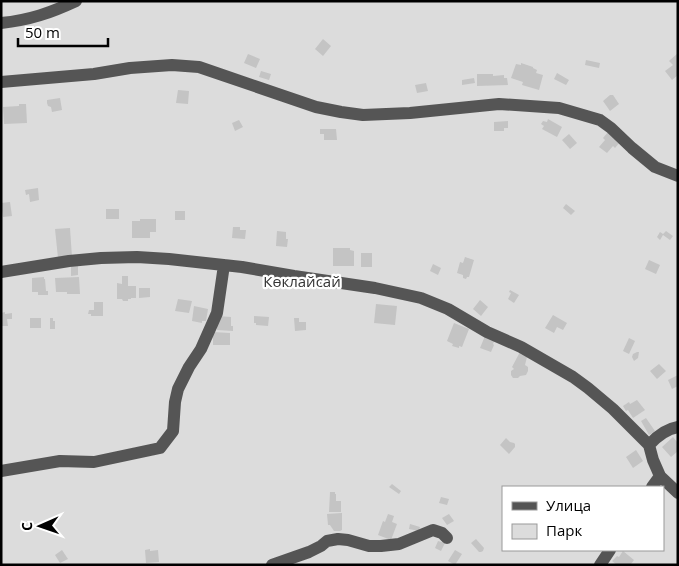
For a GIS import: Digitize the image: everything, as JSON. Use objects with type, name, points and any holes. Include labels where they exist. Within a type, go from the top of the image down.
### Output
[{"type":"street","points":[[1,23],[17,22],[44,15],[76,1]]},
{"type":"street","points":[[1,82],[172,65],[198,67],[316,107],[364,115],[410,113],[500,104],[559,108],[600,120],[655,167],[678,176]]},
{"type":"street","points":[[1,272],[69,261],[137,257],[242,267],[375,288],[421,298],[455,313],[486,332],[521,347],[573,377],[588,388],[649,444],[660,476],[678,493]]},
{"type":"street","points":[[1,471],[60,461],[94,462],[160,448],[173,431],[178,389],[201,349],[216,313],[224,266]]},
{"type":"street","points":[[649,444],[657,436],[678,427]]},
{"type":"street","points":[[653,486],[660,476]]},
{"type":"street","points":[[272,565],[309,552],[327,541],[338,539],[370,546],[390,545],[405,542],[432,530],[442,533],[447,538]]},
{"type":"street","points":[[600,565],[609,551]]},
{"type":"green space","name":"Көклайсай","points":[[1,1],[678,1],[678,565],[1,565]]},
{"type":"building","points":[[323,39],[331,46],[323,56],[315,49]]},
{"type":"building","points":[[678,53],[678,75],[672,80],[665,71],[673,65],[669,61]]},
{"type":"building","points":[[248,54],[260,59],[256,68],[244,63]]},
{"type":"building","points":[[586,60],[600,63],[599,68],[585,65]]},
{"type":"building","points":[[521,63],[533,67],[537,70],[536,73],[543,75],[539,90],[522,85],[523,82],[511,78],[516,64],[521,65]]},
{"type":"building","points":[[261,71],[271,74],[269,80],[259,77]]},
{"type":"building","points":[[557,73],[569,80],[566,85],[554,79]]},
{"type":"building","points":[[477,74],[504,75],[504,78],[507,78],[508,85],[477,86]]},
{"type":"building","points":[[474,78],[475,83],[462,85],[462,80]]},
{"type":"building","points":[[426,83],[428,91],[417,93],[415,85]]},
{"type":"building","points":[[178,90],[189,91],[188,104],[176,103]]},
{"type":"building","points":[[610,95],[613,95],[619,104],[610,111],[603,101]]},
{"type":"building","points":[[60,98],[62,110],[52,112],[47,100]]},
{"type":"building","points":[[19,104],[26,104],[27,123],[4,124],[3,107],[19,106]]},
{"type":"building","points":[[548,119],[562,127],[557,137],[542,129],[544,126],[541,124],[543,121],[547,122]]},
{"type":"building","points":[[239,120],[243,127],[235,131],[232,123]]},
{"type":"building","points":[[508,121],[508,128],[504,128],[504,131],[494,131],[494,122]]},
{"type":"building","points":[[320,129],[336,129],[337,140],[324,140],[324,134],[320,134]]},
{"type":"building","points":[[608,132],[620,142],[607,153],[599,147],[605,140],[603,138]]},
{"type":"building","points":[[569,134],[577,143],[570,149],[562,140]]},
{"type":"building","points":[[38,188],[39,200],[30,202],[29,194],[26,195],[25,190]]},
{"type":"building","points":[[10,202],[12,216],[3,217],[1,203]]},
{"type":"building","points":[[566,204],[575,211],[571,215],[563,208]]},
{"type":"building","points":[[106,209],[119,209],[119,219],[106,219]]},
{"type":"building","points":[[175,211],[185,211],[185,220],[175,220]]},
{"type":"building","points":[[140,219],[156,219],[156,232],[150,232],[150,238],[132,238],[132,221],[140,221]]},
{"type":"building","points":[[233,227],[240,227],[240,230],[246,230],[245,239],[232,238]]},
{"type":"building","points":[[70,228],[72,257],[58,258],[55,229]]},
{"type":"building","points":[[277,231],[286,232],[286,239],[288,239],[287,247],[276,246]]},
{"type":"building","points":[[666,231],[673,236],[670,240],[663,235],[660,240],[657,237],[660,232],[663,234]]},
{"type":"building","points":[[333,248],[350,248],[350,250],[354,251],[354,266],[333,266]]},
{"type":"building","points":[[361,253],[372,253],[372,267],[361,267]]},
{"type":"building","points":[[465,257],[474,260],[469,277],[466,279],[463,278],[463,275],[457,273],[460,262],[463,263]]},
{"type":"building","points":[[649,260],[660,265],[656,274],[645,269]]},
{"type":"building","points":[[433,264],[441,268],[438,275],[430,271]]},
{"type":"building","points":[[71,266],[78,266],[78,275],[71,276]]},
{"type":"building","points":[[122,276],[128,276],[128,286],[136,286],[136,298],[128,299],[128,301],[117,299],[117,283],[122,284]]},
{"type":"building","points":[[44,277],[48,295],[38,295],[38,292],[32,292],[32,278]]},
{"type":"building","points":[[79,277],[80,294],[56,292],[55,278]]},
{"type":"building","points":[[139,288],[150,288],[150,297],[139,298]]},
{"type":"building","points":[[510,290],[519,295],[514,303],[508,299],[511,293],[509,292]]},
{"type":"building","points":[[178,299],[192,301],[189,313],[175,311]]},
{"type":"building","points":[[480,300],[488,307],[481,316],[473,309]]},
{"type":"building","points":[[94,302],[103,302],[103,316],[91,316],[91,314],[88,314],[89,310],[94,310]]},
{"type":"building","points":[[376,304],[397,306],[395,325],[374,323]]},
{"type":"building","points":[[194,306],[208,309],[206,321],[202,321],[202,323],[192,321]]},
{"type":"building","points":[[5,312],[5,314],[12,313],[12,319],[7,319],[8,326],[1,326],[1,313]]},
{"type":"building","points":[[553,315],[567,323],[563,330],[557,327],[554,333],[545,328]]},
{"type":"building","points":[[217,316],[231,317],[233,331],[217,330]]},
{"type":"building","points":[[254,316],[269,317],[268,326],[256,325],[254,323]]},
{"type":"building","points":[[30,318],[41,318],[41,328],[30,328]]},
{"type":"building","points":[[50,318],[53,318],[53,321],[55,321],[55,329],[50,329]]},
{"type":"building","points":[[294,318],[299,318],[299,322],[306,322],[306,330],[295,331]]},
{"type":"building","points":[[454,323],[469,329],[462,347],[459,346],[459,348],[452,346],[453,344],[447,341]]},
{"type":"building","points":[[213,332],[230,333],[230,345],[213,345]]},
{"type":"building","points":[[485,336],[495,339],[491,352],[480,348]]},
{"type":"building","points":[[629,338],[635,341],[629,354],[623,351]]},
{"type":"building","points":[[520,352],[527,357],[525,365],[528,367],[528,371],[526,375],[513,378],[511,371],[514,369],[512,367]]},
{"type":"building","points":[[639,352],[638,358],[634,361],[633,354]]},
{"type":"building","points":[[659,364],[666,371],[657,379],[650,371]]},
{"type":"building","points":[[678,375],[678,386],[672,389],[668,380]]},
{"type":"building","points":[[637,400],[645,410],[633,418],[623,406]]},
{"type":"building","points":[[646,418],[655,431],[649,435],[641,421]]},
{"type":"building","points":[[673,437],[678,443],[678,451],[671,457],[662,447]]},
{"type":"building","points":[[506,438],[515,444],[515,447],[509,454],[500,445]]},
{"type":"building","points":[[636,450],[643,461],[633,468],[626,457]]},
{"type":"building","points":[[392,484],[401,491],[399,494],[389,487]]},
{"type":"building","points":[[330,492],[335,492],[336,501],[341,501],[341,512],[329,512]]},
{"type":"building","points":[[441,497],[449,499],[447,505],[439,503]]},
{"type":"building","points":[[342,513],[342,530],[334,531],[328,525],[327,514]]},
{"type":"building","points":[[388,514],[394,516],[392,522],[397,524],[391,540],[378,535],[383,521],[385,522]]},
{"type":"building","points":[[449,514],[454,521],[447,525],[442,518]]},
{"type":"building","points":[[410,524],[420,527],[419,531],[409,529]]},
{"type":"building","points":[[476,539],[484,548],[481,552],[471,543]]},
{"type":"building","points":[[438,541],[445,543],[441,551],[435,548]]},
{"type":"building","points":[[150,549],[150,551],[158,550],[159,562],[146,563],[145,550]]},
{"type":"building","points":[[62,550],[68,559],[60,563],[55,555]]},
{"type":"building","points":[[455,550],[462,554],[455,565],[448,561]]},
{"type":"building","points":[[623,551],[634,560],[632,565],[617,565],[612,561],[617,556],[619,557]]}]
